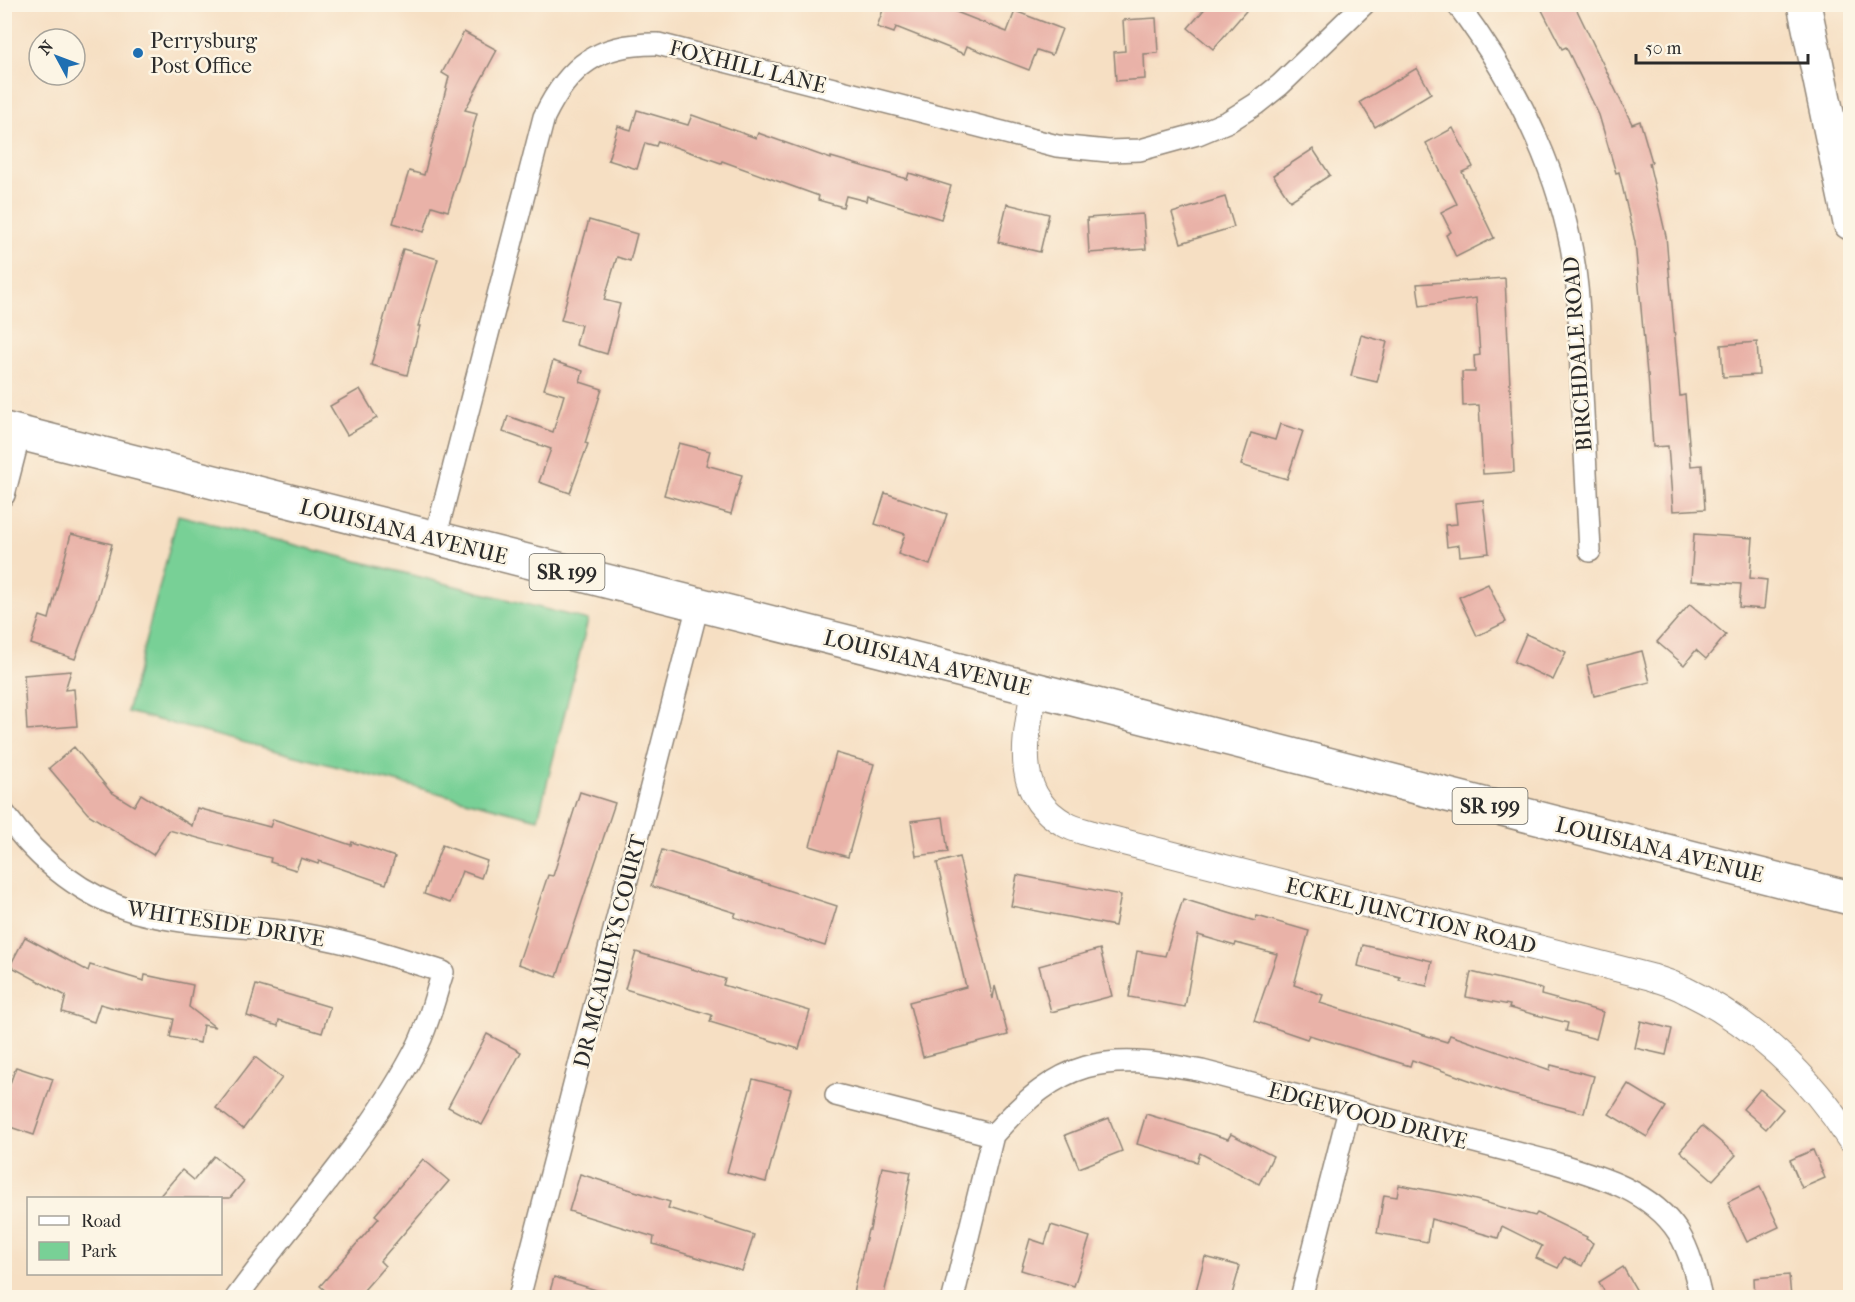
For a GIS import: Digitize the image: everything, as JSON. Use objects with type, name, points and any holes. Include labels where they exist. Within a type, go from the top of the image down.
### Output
[{"type":"main road","points":[[1804,4],[1851,223]]},
{"type":"main road","name":"LOUISIANA AVENUE","points":[[12,431],[1851,898]]},
{"type":"street","name":"FOXHILL LANE","points":[[435,539],[544,117],[555,94],[568,77],[585,62],[603,52],[621,46],[639,43],[658,44],[1057,146],[1108,151],[1140,150],[1198,134],[1229,121],[1256,104],[1280,85],[1364,4]]},
{"type":"street","name":"BIRCHDALE ROAD","points":[[1457,4],[1481,36],[1508,80],[1531,127],[1550,175],[1565,225],[1577,285],[1590,551]]},
{"type":"street","points":[[4,495],[12,431]]},
{"type":"street","name":"DR MCAULEYS COURT","points":[[519,1298],[698,604]]},
{"type":"street","name":"ECKEL JUNCTION ROAD","points":[[1034,689],[1026,739],[1026,767],[1029,784],[1038,800],[1050,814],[1067,825],[1092,834],[1651,976],[1685,990],[1721,1010],[1759,1036],[1806,1082],[1851,1139]]},
{"type":"street","name":"WHITESIDE DRIVE","points":[[4,813],[39,855],[74,884],[104,900],[137,912],[170,919],[308,935],[358,946],[444,972],[419,1042],[395,1088],[366,1130],[236,1298]]},
{"type":"street","name":"EDGEWOOD DRIVE","points":[[993,1135],[1031,1096],[1053,1080],[1084,1067],[1134,1061],[1168,1064],[1202,1071],[1599,1176],[1631,1191],[1660,1211],[1678,1232],[1694,1270],[1701,1298]]},
{"type":"street","points":[[836,1095],[993,1135],[953,1298]]},
{"type":"street","points":[[1301,1298],[1349,1110]]},
{"type":"green space","points":[[178,515],[588,620],[538,819],[127,712]]},
{"type":"building","points":[[885,4],[936,4],[1007,32],[1015,11],[1062,29],[1052,55],[1037,50],[1029,70],[967,46],[964,54],[896,27],[894,33],[877,27]]},
{"type":"building","points":[[1209,4],[1252,4],[1213,49],[1188,28]]},
{"type":"building","points":[[1552,4],[1574,4],[1632,124],[1640,121],[1652,162],[1649,163],[1666,236],[1680,396],[1685,395],[1691,466],[1702,465],[1705,509],[1673,511],[1668,446],[1653,447],[1635,242],[1619,172],[1616,173],[1599,115],[1566,47],[1562,49],[1542,10]]},
{"type":"building","points":[[1156,18],[1158,53],[1144,54],[1145,79],[1116,81],[1114,52],[1125,51],[1123,20]]},
{"type":"building","points":[[464,32],[497,50],[465,110],[477,113],[448,211],[432,206],[424,232],[393,223],[409,171],[424,175],[449,77],[442,73]]},
{"type":"building","points":[[1417,68],[1431,93],[1375,127],[1360,102]]},
{"type":"building","points":[[637,110],[688,125],[692,115],[756,138],[758,133],[831,159],[831,157],[907,179],[909,173],[951,186],[941,219],[867,196],[866,201],[846,196],[843,207],[818,200],[819,196],[722,161],[721,163],[658,141],[656,146],[645,143],[637,169],[608,160],[618,126],[631,130]]},
{"type":"building","points":[[1453,128],[1473,167],[1462,172],[1494,238],[1456,257],[1446,235],[1451,232],[1441,212],[1457,204],[1426,143]]},
{"type":"building","points":[[1313,149],[1330,175],[1290,201],[1273,175]]},
{"type":"building","points":[[1225,197],[1234,227],[1181,243],[1172,213]]},
{"type":"building","points":[[1007,204],[1049,214],[1040,252],[998,242]]},
{"type":"building","points":[[1143,214],[1146,249],[1089,253],[1087,218]]},
{"type":"building","points":[[589,220],[637,234],[630,261],[617,257],[604,300],[620,304],[607,354],[576,345],[581,325],[561,320]]},
{"type":"building","points":[[403,249],[438,259],[418,326],[420,326],[407,375],[371,365]]},
{"type":"building","points":[[1505,278],[1514,472],[1483,474],[1479,405],[1463,406],[1462,372],[1475,372],[1474,356],[1480,355],[1476,298],[1420,306],[1417,284]]},
{"type":"building","points":[[1361,335],[1387,342],[1377,382],[1351,376]]},
{"type":"building","points":[[1757,342],[1759,375],[1723,377],[1721,345]]},
{"type":"building","points":[[553,361],[583,371],[580,382],[602,389],[585,443],[588,444],[570,493],[539,482],[551,449],[503,432],[508,416],[553,432],[564,395],[544,389]]},
{"type":"building","points":[[360,389],[377,418],[347,435],[330,406]]},
{"type":"building","points":[[1280,424],[1303,431],[1287,479],[1241,465],[1251,433],[1275,440]]},
{"type":"building","points":[[679,443],[710,451],[706,465],[742,475],[731,514],[664,495]]},
{"type":"building","points":[[885,493],[947,514],[930,565],[898,554],[905,534],[875,524]]},
{"type":"building","points":[[1483,500],[1489,553],[1460,556],[1459,545],[1447,547],[1445,525],[1457,524],[1455,503]]},
{"type":"building","points":[[71,534],[112,544],[98,597],[75,659],[31,644],[40,616],[49,619]]},
{"type":"building","points":[[1694,534],[1753,538],[1750,578],[1767,580],[1764,609],[1739,607],[1741,584],[1691,581]]},
{"type":"building","points":[[1488,584],[1506,622],[1477,636],[1459,597]]},
{"type":"building","points":[[1690,604],[1726,635],[1706,659],[1696,650],[1684,665],[1657,642]]},
{"type":"building","points":[[1526,634],[1566,652],[1553,680],[1514,662]]},
{"type":"building","points":[[1642,651],[1650,682],[1594,696],[1587,665]]},
{"type":"building","points":[[71,671],[65,690],[74,689],[77,726],[27,730],[24,675]]},
{"type":"building","points":[[74,747],[111,792],[134,806],[141,794],[192,826],[197,808],[270,827],[273,819],[351,845],[352,842],[395,857],[386,884],[319,861],[318,864],[301,858],[296,870],[270,862],[271,858],[169,830],[153,855],[88,814],[49,768]]},
{"type":"building","points":[[836,753],[874,764],[848,857],[810,846]]},
{"type":"building","points":[[580,792],[615,803],[557,977],[518,964],[548,875],[553,876]]},
{"type":"building","points":[[943,817],[948,852],[916,856],[911,821]]},
{"type":"building","points":[[442,845],[487,861],[481,878],[462,871],[450,903],[424,894]]},
{"type":"building","points":[[662,850],[837,906],[825,946],[734,917],[736,913],[651,886]]},
{"type":"building","points":[[959,857],[993,999],[995,986],[1008,1035],[923,1057],[909,1002],[966,987],[937,863]]},
{"type":"building","points":[[1017,875],[1121,895],[1115,926],[1011,906]]},
{"type":"building","points":[[1183,899],[1255,921],[1257,916],[1309,931],[1294,985],[1323,995],[1320,1003],[1447,1042],[1450,1035],[1550,1070],[1551,1065],[1594,1076],[1584,1113],[1509,1094],[1412,1060],[1410,1066],[1309,1035],[1307,1039],[1254,1021],[1277,954],[1236,943],[1235,946],[1198,935],[1185,1007],[1129,997],[1137,951],[1165,956]]},
{"type":"building","points":[[25,937],[88,971],[90,965],[144,981],[145,975],[193,985],[189,1007],[215,1027],[203,1025],[200,1043],[170,1037],[174,1019],[100,1004],[94,1022],[62,1012],[66,996],[10,966]]},
{"type":"building","points":[[1363,945],[1432,961],[1427,986],[1399,980],[1400,977],[1358,966]]},
{"type":"building","points":[[1100,949],[1112,996],[1051,1012],[1039,966]]},
{"type":"building","points":[[636,952],[725,979],[723,985],[810,1011],[799,1049],[710,1022],[712,1015],[625,989]]},
{"type":"building","points":[[1471,972],[1542,989],[1541,995],[1603,1012],[1596,1039],[1566,1031],[1568,1023],[1509,1008],[1510,1005],[1466,997]]},
{"type":"building","points":[[256,985],[330,1007],[322,1033],[279,1020],[278,1026],[247,1016]]},
{"type":"building","points":[[1641,1021],[1672,1029],[1666,1055],[1635,1048]]},
{"type":"building","points":[[487,1034],[521,1052],[482,1125],[448,1107]]},
{"type":"building","points":[[255,1057],[282,1078],[243,1129],[216,1108]]},
{"type":"building","points":[[16,1067],[53,1079],[34,1135],[4,1125],[4,1100]]},
{"type":"building","points":[[753,1079],[791,1089],[766,1182],[727,1172]]},
{"type":"building","points":[[1628,1084],[1666,1107],[1647,1137],[1609,1114]]},
{"type":"building","points":[[1760,1089],[1783,1109],[1766,1129],[1743,1109]]},
{"type":"building","points":[[1146,1114],[1228,1139],[1231,1134],[1273,1156],[1259,1184],[1200,1153],[1197,1162],[1137,1144]]},
{"type":"building","points":[[1109,1118],[1122,1151],[1079,1168],[1065,1135]]},
{"type":"building","points":[[1702,1126],[1736,1155],[1713,1180],[1680,1151]]},
{"type":"building","points":[[1813,1150],[1825,1178],[1802,1188],[1790,1160]]},
{"type":"building","points":[[214,1156],[244,1181],[230,1198],[159,1197],[182,1170],[194,1180]]},
{"type":"building","points":[[423,1159],[449,1181],[380,1261],[385,1266],[357,1298],[334,1298],[320,1286],[379,1218],[375,1215]]},
{"type":"building","points":[[882,1167],[911,1172],[902,1221],[883,1298],[873,1298],[853,1293],[868,1230],[870,1230]]},
{"type":"building","points":[[580,1174],[670,1202],[668,1208],[754,1235],[742,1271],[653,1244],[654,1237],[569,1211]]},
{"type":"building","points":[[1399,1185],[1461,1196],[1535,1216],[1537,1213],[1587,1237],[1586,1239],[1593,1243],[1582,1266],[1564,1257],[1558,1268],[1536,1258],[1542,1246],[1502,1226],[1498,1238],[1431,1219],[1427,1242],[1377,1233],[1384,1195],[1397,1197]]},
{"type":"building","points":[[1760,1187],[1779,1227],[1747,1242],[1728,1202]]},
{"type":"building","points":[[1051,1225],[1090,1237],[1074,1286],[1021,1270],[1030,1239],[1045,1244]]},
{"type":"building","points":[[1205,1257],[1240,1266],[1231,1298],[1194,1298]]},
{"type":"building","points":[[1623,1267],[1641,1298],[1608,1298],[1599,1282]]},
{"type":"building","points":[[1789,1275],[1791,1298],[1755,1298],[1754,1278]]},
{"type":"building","points":[[554,1277],[606,1293],[606,1298],[548,1298]]},
{"type":"place","name":"Perrysburg Post Office","points":[[138,53]]}]
